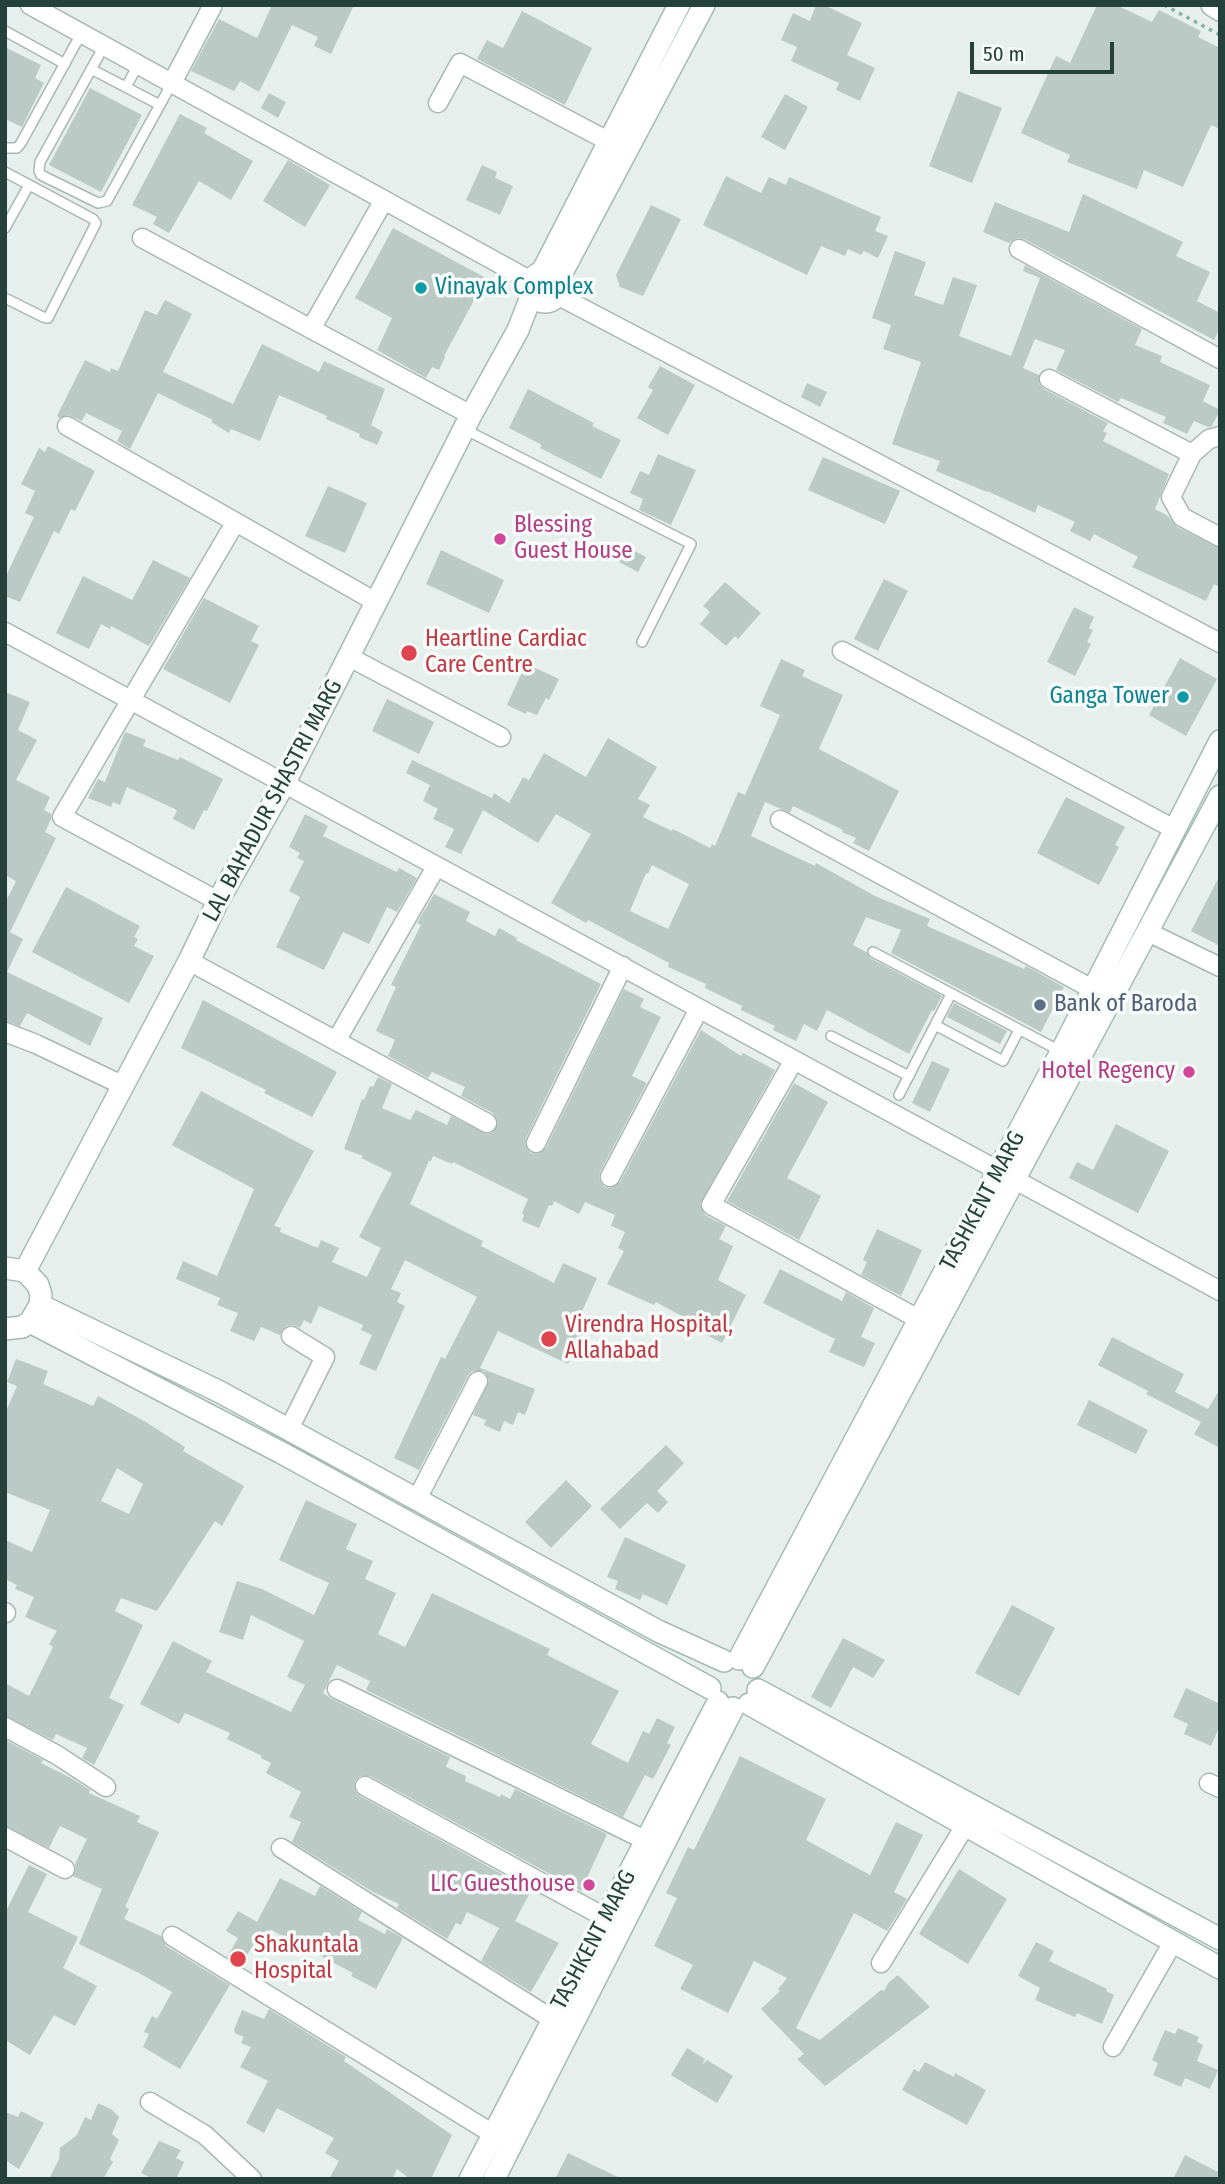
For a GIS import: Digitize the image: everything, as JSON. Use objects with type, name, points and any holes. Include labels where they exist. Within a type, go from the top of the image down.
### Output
[{"type":"street","points":[[30,5],[544,287],[1220,643]]},
{"type":"street","points":[[172,83],[213,5]]},
{"type":"street","points":[[544,287],[608,141],[679,5]]},
{"type":"street","points":[[544,287],[705,5]]},
{"type":"street","points":[[1212,5],[1220,10]]},
{"type":"street","points":[[438,103],[460,63],[608,141]]},
{"type":"street","points":[[311,329],[384,200]]},
{"type":"street","points":[[142,238],[311,329],[467,422]]},
{"type":"street","points":[[1019,249],[1220,359]]},
{"type":"street","name":"LAL BAHADUR SHASTRI MARG","points":[[15,1269],[122,1085],[189,961],[218,901],[284,784],[467,422],[544,287]]},
{"type":"street","points":[[1049,379],[1192,454]]},
{"type":"street","points":[[67,426],[376,602]]},
{"type":"street","points":[[1220,436],[1209,439],[1192,454],[1171,497],[1182,517],[1220,537]]},
{"type":"street","points":[[218,901],[62,817],[235,523]]},
{"type":"street","points":[[5,632],[1220,1292]]},
{"type":"street","points":[[842,651],[1174,829]]},
{"type":"street","points":[[349,657],[501,737]]},
{"type":"street","name":"TASHKENT MARG","points":[[739,1662],[1006,1175],[1061,1052],[1220,741]]},
{"type":"street","name":"TASHKENT MARG","points":[[739,1662],[920,1320],[1148,932],[1220,796]]},
{"type":"street","points":[[780,820],[1094,990]]},
{"type":"street","points":[[336,1041],[436,867]]},
{"type":"street","points":[[1148,932],[1220,967]]},
{"type":"street","points":[[189,961],[487,1123]]},
{"type":"street","points":[[536,1143],[623,966]]},
{"type":"street","points":[[610,1177],[699,1009]]},
{"type":"street","points":[[5,1032],[122,1085]]},
{"type":"street","points":[[794,1060],[711,1205],[920,1320]]},
{"type":"street","points":[[5,1329],[22,1327],[35,1313],[38,1285],[15,1269]]},
{"type":"street","points":[[35,1313],[220,1392],[658,1631],[739,1662],[757,1674],[733,1698]]},
{"type":"street","points":[[35,1313],[280,1452],[733,1698],[1220,1968]]},
{"type":"street","points":[[289,1429],[325,1357],[291,1336]]},
{"type":"street","points":[[417,1499],[478,1381]]},
{"type":"street","points":[[739,1662],[712,1672],[733,1698],[1220,1939]]},
{"type":"street","points":[[337,1689],[647,1841]]},
{"type":"street","name":"TASHKENT MARG","points":[[470,2179],[647,1841],[733,1698]]},
{"type":"street","name":"TASHKENT MARG","points":[[494,2179],[733,1698]]},
{"type":"street","points":[[5,1727],[57,1755],[106,1787]]},
{"type":"street","points":[[365,1786],[606,1918]]},
{"type":"street","points":[[880,1963],[965,1826]]},
{"type":"street","points":[[5,1837],[65,1869]]},
{"type":"street","points":[[282,1849],[552,2019]]},
{"type":"street","points":[[172,1936],[493,2134]]},
{"type":"street","points":[[1113,2047],[1173,1942]]},
{"type":"street","points":[[150,2102],[205,2135],[252,2179]]},
{"type":"lane","points":[[5,32],[65,64]]},
{"type":"lane","points":[[5,148],[17,148],[21,143],[82,34]]},
{"type":"lane","points":[[104,46],[38,166],[41,175],[103,204],[110,197],[172,83]]},
{"type":"lane","points":[[126,87],[138,65]]},
{"type":"lane","points":[[91,69],[160,105]]},
{"type":"lane","points":[[5,172],[93,219],[96,226],[48,318],[5,298]]},
{"type":"lane","points":[[5,228],[29,185]]},
{"type":"lane","points":[[467,422],[691,544],[642,642]]},
{"type":"lane","points":[[873,952],[1061,1052]]},
{"type":"lane","points":[[899,1095],[951,994]]},
{"type":"lane","points":[[935,1025],[1003,1061],[1019,1030]]},
{"type":"lane","points":[[831,1035],[909,1076]]},
{"type":"path","points":[[1164,5],[1220,35]]},
{"type":"building","points":[[272,5],[354,5],[331,54],[314,46],[318,37],[292,25],[259,92],[240,81],[234,91],[191,71],[219,19],[257,38]]},
{"type":"building","points":[[816,5],[824,5],[862,23],[847,55],[875,68],[860,101],[836,90],[839,83],[791,61],[797,47],[781,40],[793,13],[810,21]]},
{"type":"building","points":[[1097,5],[1116,5],[1152,22],[1159,10],[1201,31],[1198,37],[1220,48],[1220,129],[1211,125],[1183,187],[1144,170],[1137,189],[1067,162],[1070,155],[1021,133],[1056,56],[1070,63]]},
{"type":"building","points":[[522,11],[592,48],[565,105],[477,59],[487,40],[503,48]]},
{"type":"building","points":[[5,47],[41,65],[35,78],[44,83],[22,127],[5,119]]},
{"type":"building","points":[[90,88],[142,115],[101,192],[49,165]]},
{"type":"building","points":[[958,91],[1002,108],[972,183],[929,166]]},
{"type":"building","points":[[269,93],[286,102],[278,118],[261,108]]},
{"type":"building","points":[[785,94],[808,107],[785,150],[761,137]]},
{"type":"building","points":[[180,114],[207,128],[204,133],[253,161],[231,200],[199,181],[169,233],[153,224],[157,217],[132,205]]},
{"type":"building","points":[[288,160],[330,185],[305,227],[263,201]]},
{"type":"building","points":[[482,165],[497,172],[495,178],[513,186],[500,215],[466,200]]},
{"type":"building","points":[[726,176],[761,193],[769,177],[786,185],[789,177],[881,217],[875,231],[888,236],[878,258],[864,251],[861,255],[848,249],[845,256],[821,246],[807,275],[703,225]]},
{"type":"building","points":[[1083,194],[1183,242],[1176,256],[1210,272],[1197,301],[1220,313],[1220,328],[1214,340],[1024,239],[1018,238],[1009,243],[983,232],[995,202],[1069,232]]},
{"type":"building","points":[[651,205],[681,219],[643,296],[620,287],[616,275]]},
{"type":"building","name":"Vinayak Complex","points":[[393,228],[486,278],[439,370],[432,367],[426,378],[377,350],[392,318],[355,298]]},
{"type":"building","points":[[895,251],[926,262],[914,295],[943,305],[953,277],[977,285],[959,336],[1011,356],[1040,278],[1023,271],[1025,265],[1142,329],[1135,345],[1162,356],[1160,362],[1210,385],[1203,401],[1220,410],[1212,426],[1194,421],[1187,434],[1163,423],[1166,417],[1121,398],[1118,402],[1056,370],[1065,350],[1035,339],[1023,368],[1039,375],[1039,384],[1044,389],[1108,423],[1103,431],[1107,433],[1103,441],[1169,474],[1155,509],[1168,516],[1177,527],[1220,548],[1220,587],[1214,584],[1206,601],[1132,567],[1138,557],[1094,534],[1090,541],[1070,531],[1075,522],[1038,505],[1035,513],[936,471],[940,461],[892,444],[921,362],[883,349],[891,325],[872,318]]},
{"type":"building","points":[[165,300],[192,314],[163,372],[233,404],[262,344],[319,372],[324,361],[385,389],[371,425],[383,432],[377,445],[326,419],[327,416],[279,395],[260,441],[231,429],[229,433],[211,422],[213,420],[158,393],[130,449],[117,441],[122,431],[86,413],[82,421],[68,415],[60,418],[57,416],[85,360],[110,372],[111,368],[118,371],[145,310],[157,315]]},
{"type":"building","points":[[660,366],[695,385],[668,435],[637,418],[653,390],[648,387]]},
{"type":"building","points":[[807,383],[827,392],[820,407],[801,397]]},
{"type":"building","points":[[528,389],[621,440],[601,479],[540,448],[542,445],[509,428]]},
{"type":"building","points":[[48,446],[95,471],[75,511],[71,509],[59,534],[54,531],[20,602],[5,596],[5,578],[34,517],[25,513],[35,491],[21,484],[39,448],[45,452]]},
{"type":"building","points":[[658,454],[696,470],[671,525],[639,510],[643,499],[630,493],[640,471],[649,475]]},
{"type":"building","points":[[823,457],[900,491],[885,524],[808,490]]},
{"type":"building","points":[[328,486],[367,503],[345,553],[305,536]]},
{"type":"building","points":[[627,547],[646,557],[638,572],[619,562]]},
{"type":"building","points":[[441,550],[504,580],[489,613],[426,584]]},
{"type":"building","points":[[153,560],[190,578],[149,646],[111,626],[110,629],[101,624],[89,649],[56,633],[83,576],[132,600]]},
{"type":"building","points":[[884,579],[908,591],[878,651],[854,639]]},
{"type":"building","points":[[725,582],[761,613],[738,639],[735,636],[726,646],[700,624],[710,612],[703,606]]},
{"type":"building","points":[[204,598],[259,626],[251,641],[259,645],[230,703],[163,669]]},
{"type":"building","points":[[1074,607],[1094,617],[1089,628],[1093,630],[1087,642],[1091,644],[1075,676],[1047,662]]},
{"type":"building","name":"Ganga Tower","points":[[1180,658],[1217,679],[1186,736],[1149,715]]},
{"type":"building","points":[[781,659],[805,670],[802,676],[843,695],[819,749],[899,791],[869,851],[853,843],[856,838],[842,832],[843,830],[793,806],[790,813],[765,802],[751,836],[815,866],[816,863],[875,896],[930,919],[927,926],[1024,969],[1026,966],[1064,987],[1041,1032],[891,953],[901,930],[866,917],[853,945],[866,952],[870,958],[942,996],[934,1011],[932,1010],[909,1054],[827,1010],[817,1031],[804,1024],[796,1041],[773,1030],[775,1026],[741,1010],[742,1006],[705,988],[706,984],[668,967],[669,963],[551,903],[591,834],[556,814],[538,843],[483,810],[461,854],[445,847],[454,829],[433,819],[438,809],[423,801],[430,785],[406,773],[412,760],[492,798],[494,793],[509,803],[523,777],[529,780],[544,753],[586,777],[608,738],[657,767],[638,799],[650,805],[643,817],[710,848],[712,844],[715,846],[738,792],[745,795],[780,715],[760,706]],"holes":[[[652,865],[689,884],[668,929],[630,911]]]},
{"type":"building","points":[[531,666],[559,679],[549,700],[546,698],[537,715],[527,711],[526,714],[507,705],[522,672],[526,674]]},
{"type":"building","points":[[5,692],[30,702],[18,730],[37,740],[16,780],[50,797],[44,810],[51,814],[51,819],[45,832],[56,838],[10,932],[23,939],[7,972],[103,1018],[90,1046],[27,1013],[20,1026],[5,1021],[5,903],[16,881],[5,875]]},
{"type":"building","points":[[387,699],[434,722],[419,754],[372,731]]},
{"type":"building","points":[[125,732],[146,740],[143,746],[178,760],[180,757],[223,779],[194,830],[173,819],[177,810],[127,787],[120,805],[113,802],[111,807],[88,798],[98,779],[105,782]]},
{"type":"building","points":[[1066,797],[1125,827],[1115,845],[1119,847],[1099,885],[1037,853]]},
{"type":"building","points":[[305,814],[328,826],[323,836],[397,872],[399,868],[417,878],[397,912],[387,907],[369,944],[343,932],[324,970],[276,947],[300,897],[289,891],[304,861],[297,858],[300,853],[289,847]]},
{"type":"building","points":[[1220,875],[1220,946],[1191,931]]},
{"type":"building","points":[[66,887],[140,926],[134,937],[138,939],[134,946],[154,956],[129,1003],[32,952]]},
{"type":"building","points":[[434,894],[470,912],[466,921],[495,936],[499,928],[517,938],[516,940],[601,984],[526,1138],[525,1144],[530,1153],[537,1154],[546,1148],[624,989],[644,999],[640,1007],[661,1017],[632,1076],[647,1083],[600,1172],[599,1178],[604,1187],[611,1188],[620,1182],[701,1030],[741,1056],[743,1053],[775,1070],[700,1204],[705,1215],[726,1226],[719,1239],[733,1246],[718,1280],[746,1295],[722,1343],[689,1326],[691,1321],[656,1302],[654,1305],[607,1284],[624,1251],[618,1248],[625,1232],[611,1226],[615,1215],[585,1202],[579,1214],[554,1201],[552,1206],[549,1205],[539,1228],[522,1221],[522,1213],[528,1199],[453,1162],[452,1164],[433,1156],[410,1204],[483,1241],[481,1246],[554,1283],[563,1263],[597,1278],[580,1316],[589,1320],[568,1364],[498,1331],[480,1368],[535,1389],[525,1415],[518,1412],[513,1425],[504,1421],[500,1432],[484,1425],[486,1420],[473,1415],[489,1380],[484,1371],[472,1371],[419,1470],[394,1458],[441,1357],[445,1359],[477,1297],[405,1260],[391,1289],[401,1293],[397,1302],[405,1306],[376,1371],[359,1364],[372,1335],[361,1330],[363,1325],[319,1306],[311,1324],[304,1320],[300,1328],[286,1326],[280,1335],[261,1327],[254,1341],[230,1331],[238,1313],[217,1305],[220,1298],[176,1279],[183,1261],[217,1276],[254,1189],[172,1145],[201,1091],[314,1151],[274,1226],[281,1228],[280,1232],[318,1248],[321,1240],[339,1248],[332,1262],[367,1277],[381,1248],[359,1237],[392,1173],[361,1158],[363,1156],[344,1149],[362,1099],[364,1100],[370,1086],[373,1087],[378,1077],[392,1084],[382,1108],[410,1120],[416,1110],[447,1125],[451,1116],[487,1134],[493,1132],[498,1123],[493,1113],[461,1096],[465,1087],[432,1072],[428,1078],[388,1056],[395,1040],[376,1031],[396,987],[391,985],[421,925],[417,923]]},
{"type":"building","points":[[203,1000],[337,1072],[312,1117],[264,1093],[266,1090],[181,1048]]},
{"type":"building","points":[[954,1003],[1007,1031],[1000,1044],[947,1017]]},
{"type":"building","points":[[932,1061],[950,1069],[930,1112],[912,1103]]},
{"type":"building","points":[[794,1083],[828,1102],[787,1178],[821,1196],[799,1240],[727,1201]]},
{"type":"building","points":[[1116,1124],[1169,1151],[1138,1213],[1069,1178],[1077,1162],[1093,1170]]},
{"type":"building","points":[[877,1229],[922,1250],[901,1296],[861,1275],[867,1262],[863,1260]]},
{"type":"building","points":[[780,1269],[842,1301],[846,1292],[874,1308],[861,1337],[875,1343],[864,1367],[829,1352],[835,1339],[763,1303]]},
{"type":"building","points":[[1112,1337],[1184,1374],[1175,1392],[1208,1409],[1220,1389],[1220,1448],[1194,1434],[1201,1422],[1146,1394],[1148,1391],[1098,1365]]},
{"type":"building","points":[[16,1359],[48,1371],[43,1384],[93,1406],[98,1396],[144,1421],[185,1447],[183,1451],[244,1486],[222,1526],[215,1521],[157,1611],[121,1598],[115,1611],[143,1625],[109,1698],[124,1705],[94,1765],[82,1758],[87,1748],[56,1734],[53,1740],[5,1716],[5,1683],[29,1696],[53,1647],[49,1644],[57,1631],[25,1617],[34,1597],[15,1589],[17,1585],[5,1579],[5,1540],[32,1552],[50,1510],[5,1492],[5,1413],[17,1386],[7,1382]],"holes":[[[117,1468],[143,1484],[129,1514],[101,1501]]]},
{"type":"building","points":[[1089,1400],[1148,1430],[1136,1454],[1077,1425]]},
{"type":"building","points":[[666,1445],[684,1463],[657,1491],[668,1502],[658,1513],[647,1503],[620,1529],[600,1509]]},
{"type":"building","points":[[566,1480],[592,1506],[551,1548],[525,1522]]},
{"type":"building","points":[[306,1500],[357,1524],[346,1549],[373,1561],[365,1579],[396,1593],[378,1634],[405,1647],[432,1593],[550,1649],[547,1655],[619,1691],[591,1744],[628,1763],[643,1731],[649,1734],[657,1718],[675,1727],[667,1743],[671,1745],[653,1779],[645,1775],[623,1817],[366,1690],[370,1681],[337,1665],[323,1693],[332,1699],[450,1757],[446,1767],[466,1776],[465,1781],[510,1799],[515,1789],[607,1834],[581,1891],[370,1776],[360,1776],[355,1781],[355,1791],[360,1796],[547,1899],[531,1891],[515,1921],[559,1943],[531,1992],[481,1961],[499,1928],[467,1912],[461,1925],[456,1923],[447,1939],[397,1908],[399,1904],[373,1892],[292,1842],[301,1822],[289,1817],[301,1792],[266,1773],[271,1763],[227,1739],[230,1733],[185,1713],[179,1724],[140,1704],[173,1641],[212,1661],[206,1672],[291,1712],[305,1685],[287,1677],[304,1641],[251,1615],[243,1640],[219,1632],[237,1581],[262,1589],[314,1615],[329,1583],[279,1560]]},
{"type":"building","points":[[625,1537],[686,1565],[667,1605],[643,1594],[640,1600],[615,1589],[618,1581],[607,1577]]},
{"type":"building","points":[[1012,1605],[1055,1628],[1019,1696],[975,1673]]},
{"type":"building","points":[[843,1638],[885,1660],[873,1678],[853,1667],[831,1708],[811,1697]]},
{"type":"building","points":[[1186,1688],[1220,1704],[1220,1725],[1211,1746],[1184,1734],[1188,1724],[1173,1717]]},
{"type":"building","points":[[5,1740],[43,1760],[41,1763],[71,1778],[90,1790],[89,1793],[140,1816],[137,1822],[159,1832],[125,1907],[129,1909],[124,1919],[161,1936],[166,1946],[230,1985],[180,2069],[143,2047],[149,2034],[144,2032],[152,2016],[157,2019],[172,1992],[79,1944],[102,1889],[73,1876],[75,1864],[87,1839],[60,1826],[49,1848],[5,1826]]},
{"type":"building","points":[[740,1756],[826,1799],[806,1840],[870,1875],[896,1822],[923,1835],[894,1892],[907,1899],[887,1931],[854,1913],[796,2028],[820,2040],[881,1990],[884,1991],[889,1982],[898,1975],[930,2007],[825,2086],[797,2059],[804,2054],[761,2009],[780,1991],[778,1989],[787,1978],[754,1961],[728,2013],[680,1989],[693,1965],[654,1946],[677,1898],[666,1893],[688,1847],[694,1850]]},
{"type":"building","points":[[29,1865],[47,1874],[28,1912],[78,1937],[63,1968],[97,1986],[75,2026],[54,2015],[30,2055],[5,2040],[5,1913]]},
{"type":"building","points":[[959,1869],[1007,1899],[968,1964],[919,1934]]},
{"type":"building","points":[[280,1878],[315,1896],[320,1886],[362,1912],[358,1920],[385,1934],[387,1929],[403,1938],[376,1989],[351,1976],[353,1973],[271,1930],[262,1945],[255,1942],[241,1965],[227,1957],[238,1938],[226,1931],[238,1911],[257,1922]]},
{"type":"building","points":[[1036,1942],[1054,1951],[1049,1961],[1114,1995],[1102,2024],[1077,2013],[1075,2017],[1035,2000],[1040,1988],[1018,1976]]},
{"type":"building","points":[[269,2009],[346,2057],[344,2061],[452,2135],[431,2179],[410,2179],[397,2169],[392,2179],[329,2179],[339,2161],[325,2153],[334,2138],[277,2108],[264,2133],[246,2123],[268,2081],[240,2067],[251,2047],[241,2043],[244,2037],[234,2030],[242,2010],[264,2019]]},
{"type":"building","points":[[1178,2028],[1199,2037],[1197,2042],[1203,2045],[1197,2061],[1218,2070],[1210,2089],[1185,2078],[1181,2087],[1153,2075],[1158,2063],[1152,2060],[1165,2030],[1175,2034]]},
{"type":"building","points":[[687,2048],[705,2059],[702,2065],[707,2060],[733,2076],[717,2103],[671,2075]]},
{"type":"building","points":[[925,2062],[954,2077],[955,2073],[986,2090],[967,2125],[902,2090],[914,2069],[919,2072]]},
{"type":"building","points":[[98,2103],[111,2109],[119,2117],[112,2134],[119,2140],[110,2159],[113,2162],[103,2179],[49,2179],[59,2159],[60,2148],[77,2135],[85,2117],[91,2120]]},
{"type":"building","points":[[21,2111],[44,2123],[19,2169],[5,2160],[5,2112],[18,2117]]},
{"type":"building","points":[[159,2141],[181,2150],[176,2158],[184,2162],[176,2179],[153,2179],[141,2173]]},
{"type":"building","points":[[568,2153],[622,2179],[555,2179]]},
{"type":"building","points":[[1185,2155],[1220,2173],[1220,2179],[1173,2179]]},
{"type":"place","name":"Vinayak Complex","points":[[421,288]]},
{"type":"place","name":"Blessing Guest House","points":[[500,539]]},
{"type":"place","name":"Heartline Cardiac Care Centre","points":[[409,653]]},
{"type":"place","name":"Ganga Tower","points":[[1183,697]]},
{"type":"place","name":"Bank of Baroda","points":[[1040,1005]]},
{"type":"place","name":"Hotel Regency","points":[[1189,1072]]},
{"type":"place","name":"Virendra Hospital, Allahabad","points":[[549,1339]]},
{"type":"place","name":"LIC Guesthouse","points":[[589,1885]]},
{"type":"place","name":"Shakuntala Hospital","points":[[238,1959]]}]
